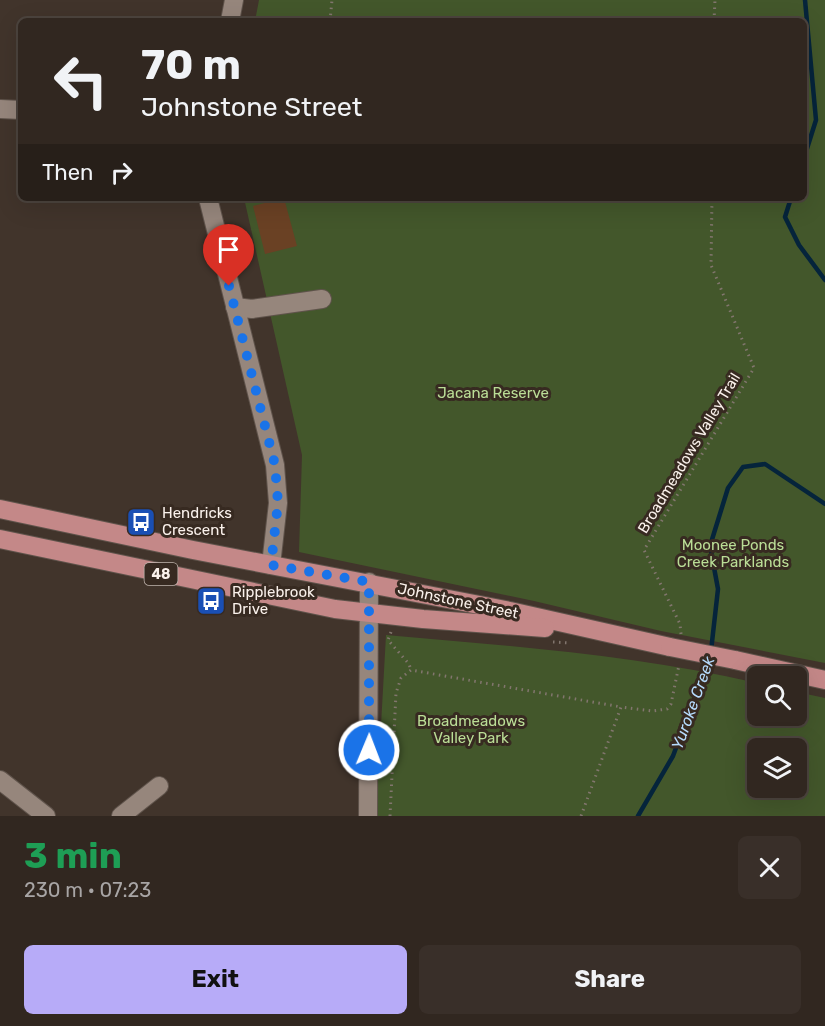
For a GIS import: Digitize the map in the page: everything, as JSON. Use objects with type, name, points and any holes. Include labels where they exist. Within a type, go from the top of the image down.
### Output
[{"type":"main road","name":"Johnstone Street","points":[[0,509],[271,565],[369,582],[825,680]]},
{"type":"main road","name":"Johnstone Street","points":[[0,539],[276,598],[368,613],[598,632]]},
{"type":"street","points":[[231,18],[234,0]]},
{"type":"street","points":[[0,109],[18,110]]},
{"type":"street","points":[[209,201],[276,475],[278,503],[271,565]]},
{"type":"street","points":[[235,307],[252,309],[276,307],[322,299]]},
{"type":"street","points":[[243,336],[276,307]]},
{"type":"street","points":[[368,816],[369,582]]},
{"type":"street","points":[[0,780],[46,816]]},
{"type":"street","points":[[121,816],[159,786]]},
{"type":"path","points":[[330,18],[332,0]]},
{"type":"path","points":[[714,18],[715,0]]},
{"type":"path","name":"Broadmeadows Valley Trail","points":[[390,816],[396,693],[401,678],[411,670],[621,707],[652,711],[667,708],[671,704],[677,680],[680,624],[644,550],[754,368],[711,266],[712,201]]},
{"type":"path","points":[[581,816],[621,707]]},
{"type":"green space","name":"Jacana Reserve","points":[[259,0],[825,0],[825,663],[661,631],[534,601],[299,552],[302,455],[245,201],[807,201],[807,18],[256,18]]},
{"type":"green space","name":"Broadmeadows Valley Park","points":[[386,635],[619,658],[747,681],[747,726],[807,726],[807,694],[825,698],[825,816],[376,816]]},
{"type":"building","points":[[272,201],[285,201],[297,246],[265,254],[253,206]]},
{"type":"waterway","points":[[805,0],[807,18]]},
{"type":"waterway","points":[[807,22],[816,120],[807,148]]},
{"type":"waterway","points":[[790,201],[785,217],[799,245],[825,280]]},
{"type":"waterway","name":"Yuroke Creek","points":[[711,651],[718,589],[710,546],[728,488],[743,467],[765,464],[825,504]]},
{"type":"waterway","name":"Yuroke Creek","points":[[638,816],[673,756],[709,659]]},
{"type":"place","name":"Hendricks Crescent","points":[[141,522]]},
{"type":"place","name":"Ripplebrook Drive","points":[[211,601]]},
{"type":"route","points":[[229,286],[275,465],[278,503],[271,565],[369,582],[367,638],[370,685],[369,750]]},
{"type":"park label","name":"Moonee Ponds Creek Parklands","points":[[733,554]]}]
